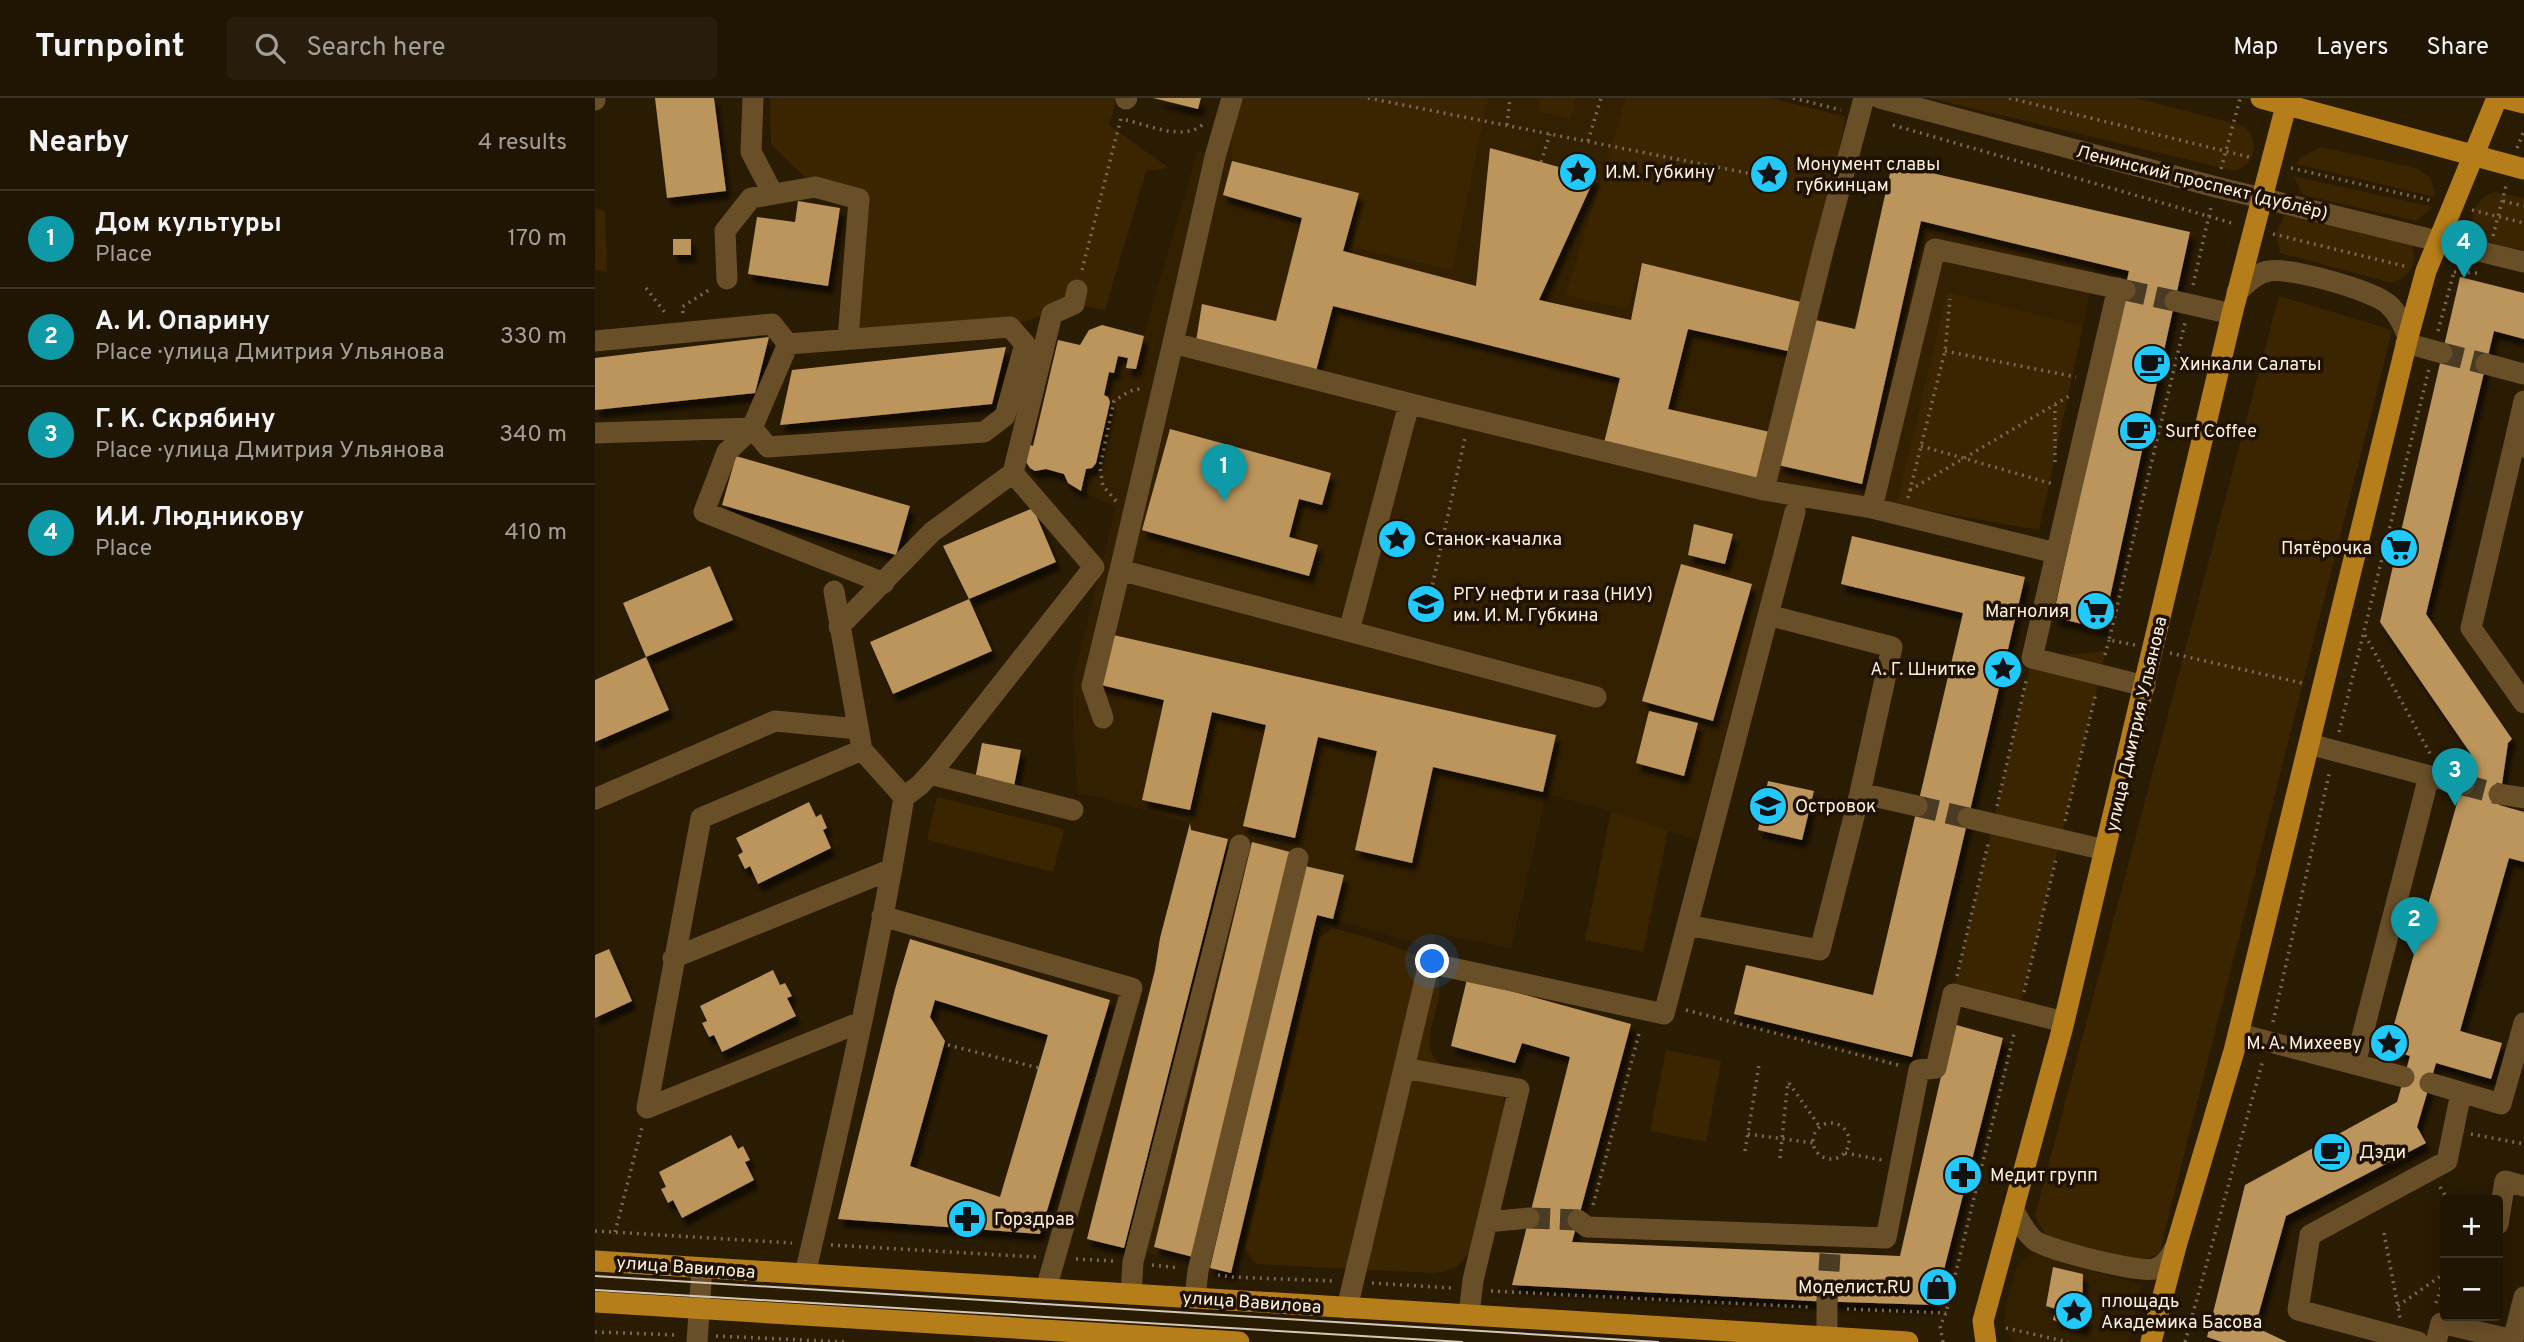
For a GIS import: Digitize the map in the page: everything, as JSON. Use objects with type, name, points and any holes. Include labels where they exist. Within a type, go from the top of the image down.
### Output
[{"type":"main road","points":[[2261,98],[2287,102],[2524,169]]},
{"type":"main road","points":[[2151,1342],[2176,1246],[2239,1034],[2425,271],[2497,98]]},
{"type":"main road","points":[[2504,98],[2524,103]]},
{"type":"main road","name":"улица Дмитрия Ульянова","points":[[1986,1342],[1983,1321],[2064,1022],[2237,292],[2287,102]]},
{"type":"main road","name":"улица Вавилова","points":[[595,1261],[1908,1342]]},
{"type":"main road","points":[[595,1302],[1143,1339],[1238,1342]]},
{"type":"street","points":[[753,98],[751,152],[773,194]]},
{"type":"street","points":[[1103,718],[1092,686],[1232,98]]},
{"type":"street","name":"Ленинский проспект (дублёр)","points":[[1880,98],[2216,187],[2524,262]]},
{"type":"street","points":[[1764,490],[1861,106]]},
{"type":"street","points":[[727,279],[725,231],[751,198],[815,187],[859,199],[848,339]]},
{"type":"street","points":[[1872,508],[1935,248],[2121,289],[2095,381],[2032,658],[2145,686]]},
{"type":"street","points":[[2237,292],[2251,279],[2267,271],[2289,270],[2372,294],[2389,304],[2401,319],[2407,340],[2438,351]]},
{"type":"street","points":[[839,628],[933,532],[1013,473],[1052,314],[1074,304],[1077,289]]},
{"type":"street","points":[[2175,301],[2232,314]]},
{"type":"street","points":[[595,341],[772,324],[788,344]]},
{"type":"street","points":[[752,428],[768,447],[984,432],[1005,416],[1025,344],[1010,327],[788,344]]},
{"type":"street","points":[[1173,343],[1469,419],[1764,490],[1872,508],[2056,553]]},
{"type":"street","points":[[788,344],[752,428],[727,452],[704,512],[884,583]]},
{"type":"street","points":[[2486,364],[2524,374]]},
{"type":"street","points":[[2524,401],[2519,446],[2471,628],[2524,704]]},
{"type":"street","points":[[1349,631],[1409,404]]},
{"type":"street","points":[[595,433],[752,428]]},
{"type":"street","points":[[805,1274],[883,916],[904,797],[930,774],[1094,567],[1013,473]]},
{"type":"street","points":[[1347,1308],[1429,963],[1664,1014],[1795,512]]},
{"type":"street","points":[[1120,570],[1596,696]]},
{"type":"street","points":[[834,591],[860,740],[904,797]]},
{"type":"street","points":[[1687,925],[1820,950],[1860,793],[1892,646],[1768,614]]},
{"type":"street","points":[[595,799],[775,721],[860,740]]},
{"type":"street","points":[[647,1108],[701,818],[860,740]]},
{"type":"street","points":[[2309,744],[2446,780],[2355,1064]]},
{"type":"street","points":[[930,774],[1073,810]]},
{"type":"street","points":[[1860,793],[1917,806]]},
{"type":"street","points":[[2499,794],[2524,798]]},
{"type":"street","points":[[1968,818],[2105,850]]},
{"type":"street","points":[[1131,1294],[1133,1262],[1240,845]]},
{"type":"street","points":[[1195,1298],[1199,1271],[1298,858]]},
{"type":"street","points":[[673,958],[892,869]]},
{"type":"street","points":[[883,916],[1132,988],[1046,1289]]},
{"type":"street","points":[[1583,1224],[1833,1246],[1886,1238],[1919,1070],[1936,1068],[1953,994],[2064,1022]]},
{"type":"street","points":[[647,1108],[861,1022]]},
{"type":"street","points":[[2430,1083],[2501,1104],[2510,1080],[2524,1023]]},
{"type":"street","points":[[2239,1034],[2405,1077]]},
{"type":"street","points":[[1404,1068],[1519,1089],[1487,1222],[1469,1315]]},
{"type":"street","points":[[2410,1340],[2298,1310],[2310,1235],[2447,1161],[2461,1093]]},
{"type":"street","points":[[2503,1195],[2505,1181],[2524,1186]]},
{"type":"street","points":[[2013,1209],[2024,1228],[2039,1243],[2126,1268],[2155,1269],[2168,1261],[2176,1246]]},
{"type":"street","points":[[1487,1222],[1529,1218]]},
{"type":"street","points":[[697,1339],[702,1268]]},
{"type":"street","points":[[2438,1333],[2513,1339],[2524,1297]]},
{"type":"street","points":[[1827,1305],[1827,1337]]},
{"type":"path","points":[[1368,98],[1752,174]]},
{"type":"path","points":[[1507,125],[1510,98]]},
{"type":"path","points":[[1588,141],[1601,98]]},
{"type":"path","points":[[1793,98],[1861,106],[2209,215],[2240,98]]},
{"type":"path","points":[[1077,289],[1124,106],[1184,133],[1197,129],[1207,121]]},
{"type":"path","points":[[1541,162],[1551,134]]},
{"type":"path","points":[[2503,201],[2524,206]]},
{"type":"path","points":[[2185,1342],[2268,1041],[2334,751],[2438,351],[2454,272]]},
{"type":"path","points":[[682,307],[727,279]]},
{"type":"path","points":[[646,288],[666,312],[673,333]]},
{"type":"path","points":[[1904,515],[1945,351],[1950,299]]},
{"type":"path","points":[[1945,351],[2095,381]]},
{"type":"path","points":[[1910,490],[2095,381]]},
{"type":"path","points":[[1133,512],[1115,501],[1103,486],[1100,467],[1114,401],[1131,391],[1163,385]]},
{"type":"path","points":[[2055,405],[2055,471]]},
{"type":"path","points":[[1428,605],[1469,419]]},
{"type":"path","points":[[1921,446],[2070,489]]},
{"type":"path","points":[[2364,633],[2446,780]]},
{"type":"path","points":[[1943,1342],[1940,1326],[1946,1314],[2109,640]]},
{"type":"path","points":[[1667,1004],[1919,1070]]},
{"type":"path","points":[[1583,1224],[1645,1011]]},
{"type":"path","points":[[948,1045],[1039,1068]]},
{"type":"path","points":[[1745,1151],[1759,1065]]},
{"type":"path","points":[[1780,1158],[1788,1081],[1820,1127]]},
{"type":"path","points":[[615,1232],[647,1108]]},
{"type":"path","points":[[1832,1123],[1843,1127],[1849,1142],[1845,1153],[1835,1159],[1824,1158],[1813,1143],[1820,1127],[1832,1123]]},
{"type":"path","points":[[2453,1131],[2524,1144]]},
{"type":"path","points":[[1748,1134],[1813,1143]]},
{"type":"path","points":[[1845,1153],[1901,1162]]},
{"type":"path","points":[[595,1231],[1133,1262],[1232,1277],[1827,1305],[1946,1314]]},
{"type":"path","points":[[2384,1234],[2398,1306],[2410,1340]]},
{"type":"path","points":[[2398,1306],[2440,1277]]},
{"type":"path","points":[[2438,1333],[2435,1305],[2440,1290]]},
{"type":"path","points":[[2005,1328],[2068,1342]]},
{"type":"path","points":[[595,1332],[697,1339],[847,1342]]},
{"type":"shaded area","points":[[770,98],[1117,98],[1109,125],[1169,168],[1146,171],[1105,310],[1074,304],[1010,327],[848,339],[859,199],[815,187],[771,144]]},
{"type":"shaded area","name":"РГУ нефти и газа (НИУ) им. И. М. Губкина","points":[[1240,98],[1770,98],[1846,117],[1802,315],[1854,328],[1893,164],[2106,213],[2083,326],[1947,292],[1892,522],[1786,505],[1697,841],[1611,811],[1546,794],[1511,949],[1437,933],[1433,948],[1317,915],[1231,1273],[1087,1239],[1190,823],[1077,793],[1072,685],[1116,507],[1080,491],[1113,332],[1142,341],[1198,150],[1215,157]]},
{"type":"shaded area","points":[[1242,98],[1488,98],[1452,270],[1353,247],[1359,193],[1232,161],[1231,136]]},
{"type":"shaded area","points":[[1540,98],[1576,98],[1570,119],[1537,111]]},
{"type":"shaded area","points":[[1626,98],[1770,98],[1846,117],[1805,303],[1642,264],[1626,309],[1566,295]]},
{"type":"shaded area","points":[[1929,98],[2136,98],[2244,126],[2252,139],[2254,152],[2248,163],[2235,171]]},
{"type":"shaded area","points":[[2321,147],[2416,168],[2431,178],[2435,197],[2296,164],[2301,157]]},
{"type":"shaded area","points":[[2293,176],[2433,207],[2416,221],[2303,195]]},
{"type":"shaded area","points":[[2494,192],[2524,198],[2524,250],[2489,241],[2474,227],[2473,213],[2476,206]]},
{"type":"shaded area","points":[[595,209],[605,211],[607,272],[595,270]]},
{"type":"shaded area","points":[[2285,214],[2411,242],[2414,256],[2412,267],[2404,277],[2392,283],[2280,253],[2276,233]]},
{"type":"shaded area","points":[[1947,292],[2083,326],[2039,530],[1896,505]]},
{"type":"shaded area","points":[[2279,296],[2392,330],[2159,1254],[2140,1261],[2046,1236],[2035,1216]]},
{"type":"shaded area","points":[[2106,651],[2019,1011],[1953,994],[2032,658]]},
{"type":"shaded area","points":[[937,797],[1064,829],[1053,872],[927,840]]},
{"type":"shaded area","points":[[1611,811],[1668,830],[1643,952],[1585,940]]},
{"type":"shaded area","points":[[1333,928],[1404,950],[1429,964],[1436,972],[1440,987],[1430,1035],[1433,1056],[1440,1064],[1484,1069],[1493,1075],[1501,1087],[1505,1107],[1472,1248],[1460,1263],[1446,1271],[1433,1273],[1255,1264],[1245,1249],[1319,938]]},
{"type":"shaded area","points":[[1666,1050],[1721,1061],[1706,1142],[1650,1131]]},
{"type":"shaded area","points":[[2043,1255],[2142,1284],[2129,1342],[2012,1340],[2004,1324],[2005,1310],[2016,1267],[2025,1258]]},
{"type":"building","points":[[655,98],[714,98],[726,191],[667,198]]},
{"type":"building","points":[[1153,98],[1201,98],[1198,109]]},
{"type":"building","points":[[1490,148],[1595,177],[1539,300],[1631,320],[1642,263],[1805,303],[1792,352],[1688,329],[1668,409],[1770,432],[1756,482],[1604,443],[1620,378],[1333,306],[1316,371],[1196,341],[1202,304],[1276,321],[1302,218],[1223,195],[1232,161],[1359,193],[1343,251],[1476,286]]},
{"type":"building","points":[[1892,164],[2190,232],[2103,629],[2053,617],[2129,271],[1921,221],[1862,484],[1778,465],[1811,319],[1855,329]]},
{"type":"building","points":[[798,201],[840,208],[828,286],[748,274],[757,217],[795,222]]},
{"type":"building","points":[[673,239],[691,239],[691,255],[673,255]]},
{"type":"building","points":[[2460,277],[2524,293],[2524,339],[2494,331],[2426,614],[2512,739],[2508,743],[2499,805],[2524,812],[2524,862],[2509,858],[2460,1031],[2502,1043],[2491,1079],[2436,1063],[2417,1127],[2426,1143],[2286,1216],[2255,1327],[2287,1342],[2222,1342],[2207,1337],[2245,1185],[2397,1102],[2410,1056],[2387,1049],[2471,754],[2380,622]]},
{"type":"building","points":[[1102,325],[1144,336],[1136,369],[1126,368],[1128,358],[1118,356],[1114,373],[1109,372],[1104,395],[1110,402],[1096,463],[1092,468],[1086,469],[1081,491],[1068,483],[1064,474],[1046,469],[1035,471],[1026,462],[1030,445],[1033,446],[1058,340],[1080,345],[1089,330]]},
{"type":"building","points":[[769,337],[755,393],[595,410],[595,358]]},
{"type":"building","points":[[1006,347],[992,404],[780,425],[792,370]]},
{"type":"building","points":[[1170,429],[1331,473],[1322,505],[1299,499],[1289,537],[1318,545],[1309,576],[1142,530]]},
{"type":"building","points":[[736,456],[910,506],[896,555],[722,505]]},
{"type":"building","points":[[1033,508],[1056,562],[969,599],[943,546]]},
{"type":"building","points":[[1694,524],[1733,534],[1725,564],[1688,555]]},
{"type":"building","points":[[1852,536],[2025,577],[1912,1057],[1734,1014],[1746,965],[1873,995],[1963,613],[1841,584]]},
{"type":"building","points":[[1681,564],[1752,584],[1713,721],[1642,701]]},
{"type":"building","points":[[710,566],[733,620],[646,657],[623,603]]},
{"type":"building","points":[[969,599],[992,651],[893,694],[870,642]]},
{"type":"building","points":[[1109,634],[1556,735],[1543,792],[1433,767],[1412,863],[1355,850],[1377,751],[1318,737],[1295,838],[1243,826],[1266,725],[1212,712],[1190,810],[1142,800],[1164,700],[1097,684]]},
{"type":"building","points":[[646,657],[669,710],[595,742],[595,680]]},
{"type":"building","points":[[1649,711],[1698,723],[1684,776],[1636,763]]},
{"type":"building","points":[[982,743],[1021,750],[1014,786],[975,779]]},
{"type":"building","points":[[1768,781],[1814,791],[1802,840],[1758,830]]},
{"type":"building","points":[[809,802],[816,817],[821,814],[827,828],[823,830],[831,848],[758,884],[750,866],[745,869],[738,855],[743,852],[736,838]]},
{"type":"building","points":[[1190,823],[1191,830],[1228,839],[1124,1248],[1087,1239]]},
{"type":"building","points":[[1252,842],[1290,852],[1193,1257],[1154,1247]]},
{"type":"building","points":[[1305,866],[1344,875],[1333,919],[1317,915],[1231,1273],[1210,1268]]},
{"type":"building","points":[[910,939],[1110,1000],[1040,1234],[838,1219]],"holes":[[[935,1000],[1048,1035],[1000,1197],[910,1166],[945,1041],[930,1017]]]},
{"type":"building","points":[[609,949],[632,1001],[595,1018],[595,955]]},
{"type":"building","points":[[773,970],[780,985],[785,983],[792,996],[787,998],[796,1016],[722,1052],[714,1035],[709,1037],[702,1023],[707,1021],[700,1006]]},
{"type":"building","points":[[1467,979],[1631,1024],[1572,1242],[1900,1256],[1953,1024],[2003,1038],[1935,1305],[1512,1285],[1570,1057],[1522,1043],[1515,1063],[1451,1046]]},
{"type":"building","points":[[731,1135],[738,1149],[743,1146],[750,1160],[745,1162],[754,1180],[682,1218],[673,1200],[668,1203],[661,1189],[666,1187],[659,1172]]},
{"type":"building","points":[[2053,1267],[2083,1274],[2082,1315],[2087,1316],[2084,1328],[2053,1320],[2056,1309],[2046,1306]]},
{"type":"tunnel","points":[[2125,290],[2175,301]]},
{"type":"tunnel","points":[[2442,353],[2486,364]]},
{"type":"tunnel","points":[[2464,785],[2499,794]]},
{"type":"tunnel","points":[[1917,806],[1968,818]]},
{"type":"tunnel","points":[[1529,1218],[1578,1220]]},
{"type":"tunnel","points":[[1827,1302],[1830,1254]]},
{"type":"tram line","points":[[595,1276],[1658,1342]]},
{"type":"tram line","points":[[595,1290],[1462,1342]]},
{"type":"place","name":"И.М. Губкину","points":[[1578,172]]},
{"type":"place","name":"Монумент славы губкинцам","points":[[1769,174]]},
{"type":"place","name":"И.И. Людникову","points":[[2464,278]]},
{"type":"place","name":"Хинкали Салаты","points":[[2152,364]]},
{"type":"place","name":"Surf Coffee","points":[[2138,431]]},
{"type":"place","name":"Дом культуры","points":[[1224,502]]},
{"type":"place","name":"Cтанок-качалка","points":[[1397,539]]},
{"type":"place","name":"Пятёрочка","points":[[2399,548]]},
{"type":"place","name":"РГУ нефти и газа (НИУ) им. И. М. Губкина","points":[[1426,604]]},
{"type":"place","name":"Магнолия","points":[[2096,611]]},
{"type":"place","name":"А. Г. Шнитке","points":[[2003,669]]},
{"type":"place","name":"Островок","points":[[1768,806]]},
{"type":"place","name":"Г. К. Скрябину","points":[[2455,806]]},
{"type":"place","name":"А. И. Опарину","points":[[2414,955]]},
{"type":"place","name":"М. А. Михееву","points":[[2389,1043]]},
{"type":"place","name":"Дэди","points":[[2332,1152]]},
{"type":"place","name":"Медит групп","points":[[1963,1175]]},
{"type":"place","name":"Горздрав","points":[[967,1219]]},
{"type":"place","name":"Моделист.RU","points":[[1938,1287]]},
{"type":"place","name":"площадь Академика Басова","points":[[2074,1311]]}]
